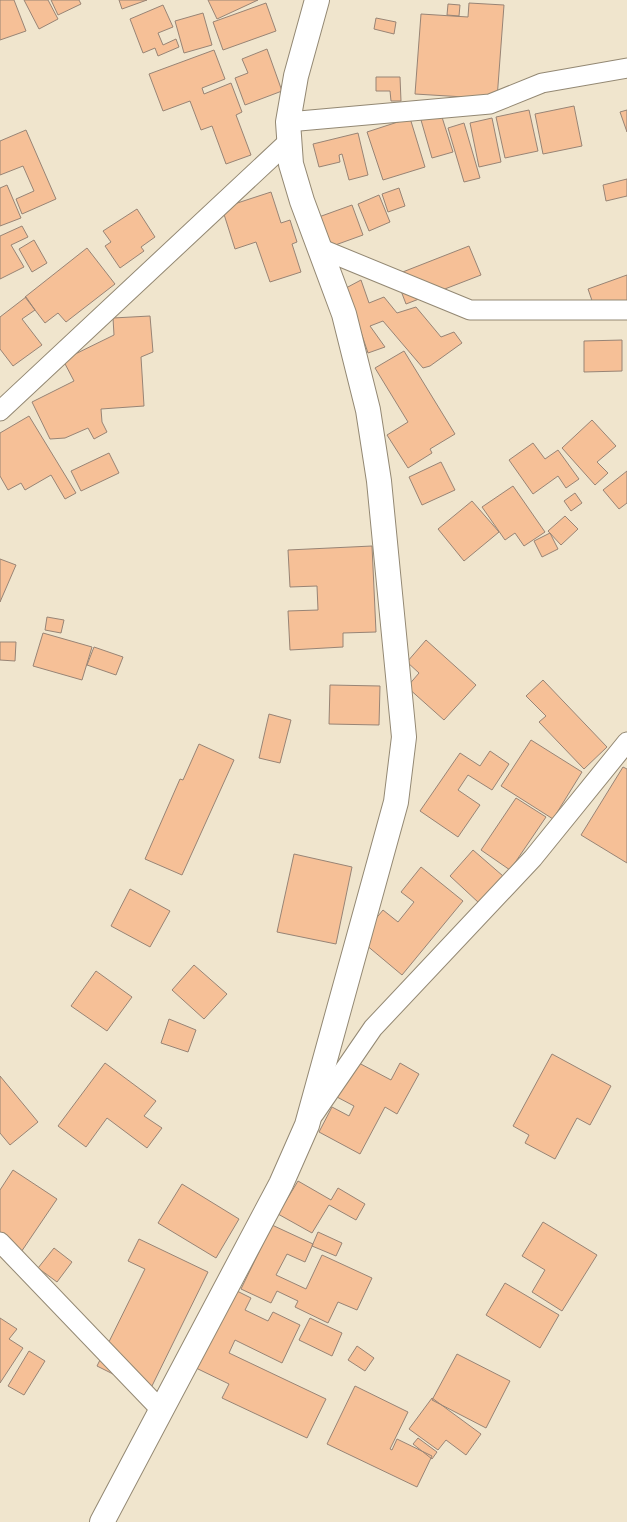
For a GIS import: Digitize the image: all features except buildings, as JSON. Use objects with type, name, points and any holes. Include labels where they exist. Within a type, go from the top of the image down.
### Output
[{"type":"street","points":[[102,1522],[281,1184],[306,1125],[396,802],[404,737],[379,481],[368,410],[344,314],[319,248],[291,164],[288,131],[296,76],[317,0]]},
{"type":"street","points":[[0,411],[288,131],[490,104],[542,84],[627,68]]},
{"type":"street","points":[[319,248],[470,310],[627,310]]},
{"type":"street","points":[[306,1125],[373,1028],[533,858],[627,742]]},
{"type":"street","points":[[0,1242],[162,1411]]}]
